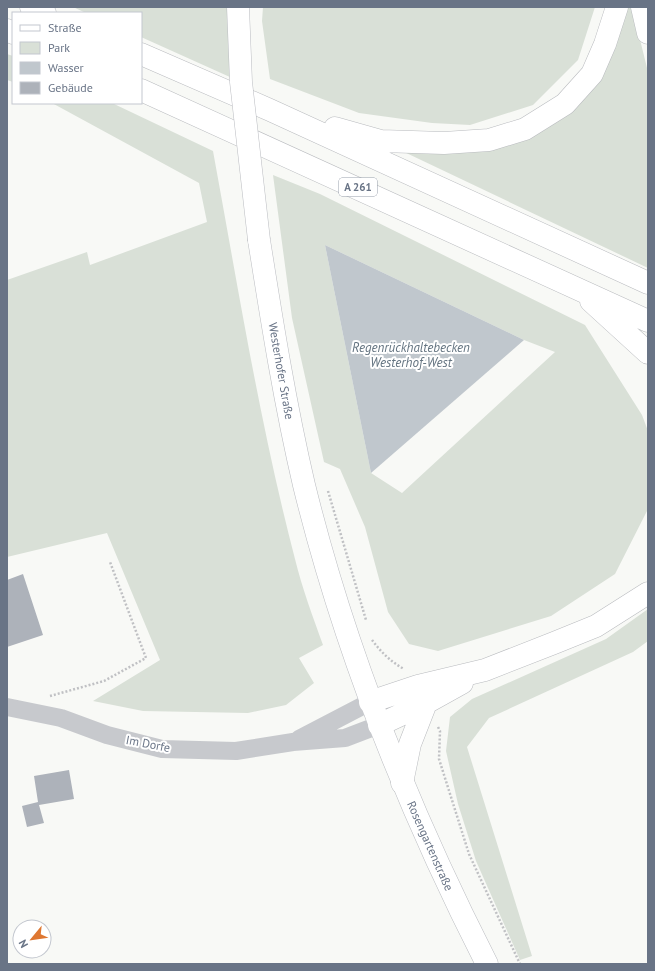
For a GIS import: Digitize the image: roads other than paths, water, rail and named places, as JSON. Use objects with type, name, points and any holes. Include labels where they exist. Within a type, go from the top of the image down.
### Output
[{"type":"main road","points":[[31,7],[44,12]]},
{"type":"main road","name":"Westerhofer Straße","points":[[238,7],[241,82],[259,240],[287,408],[305,486],[346,633],[379,725]]},
{"type":"main road","points":[[270,110],[381,141],[444,143],[489,140],[525,129],[565,104],[592,74],[605,44],[617,7]]},
{"type":"main road","points":[[642,7],[648,33]]},
{"type":"main road","name":"A 261","points":[[142,54],[270,110],[648,283]]},
{"type":"main road","name":"A 261","points":[[142,90],[648,321]]},
{"type":"main road","points":[[574,286],[648,353]]},
{"type":"main road","points":[[379,725],[426,703],[485,670],[596,626],[648,593]]},
{"type":"main road","points":[[370,702],[418,686],[485,670]]},
{"type":"main road","points":[[402,783],[410,744],[426,703]]},
{"type":"main road","name":"Rosengartenstraße","points":[[379,725],[427,843],[486,964]]},
{"type":"street","name":"Im Dorfe","points":[[293,742],[370,702]]},
{"type":"street","name":"Im Dorfe","points":[[7,707],[28,710],[61,718],[107,735],[162,749],[236,751],[293,742],[345,738],[379,725]]},
{"type":"water","name":"Regenrückhaltebecken Westerhof-West","points":[[325,245],[524,340],[371,473]]}]
